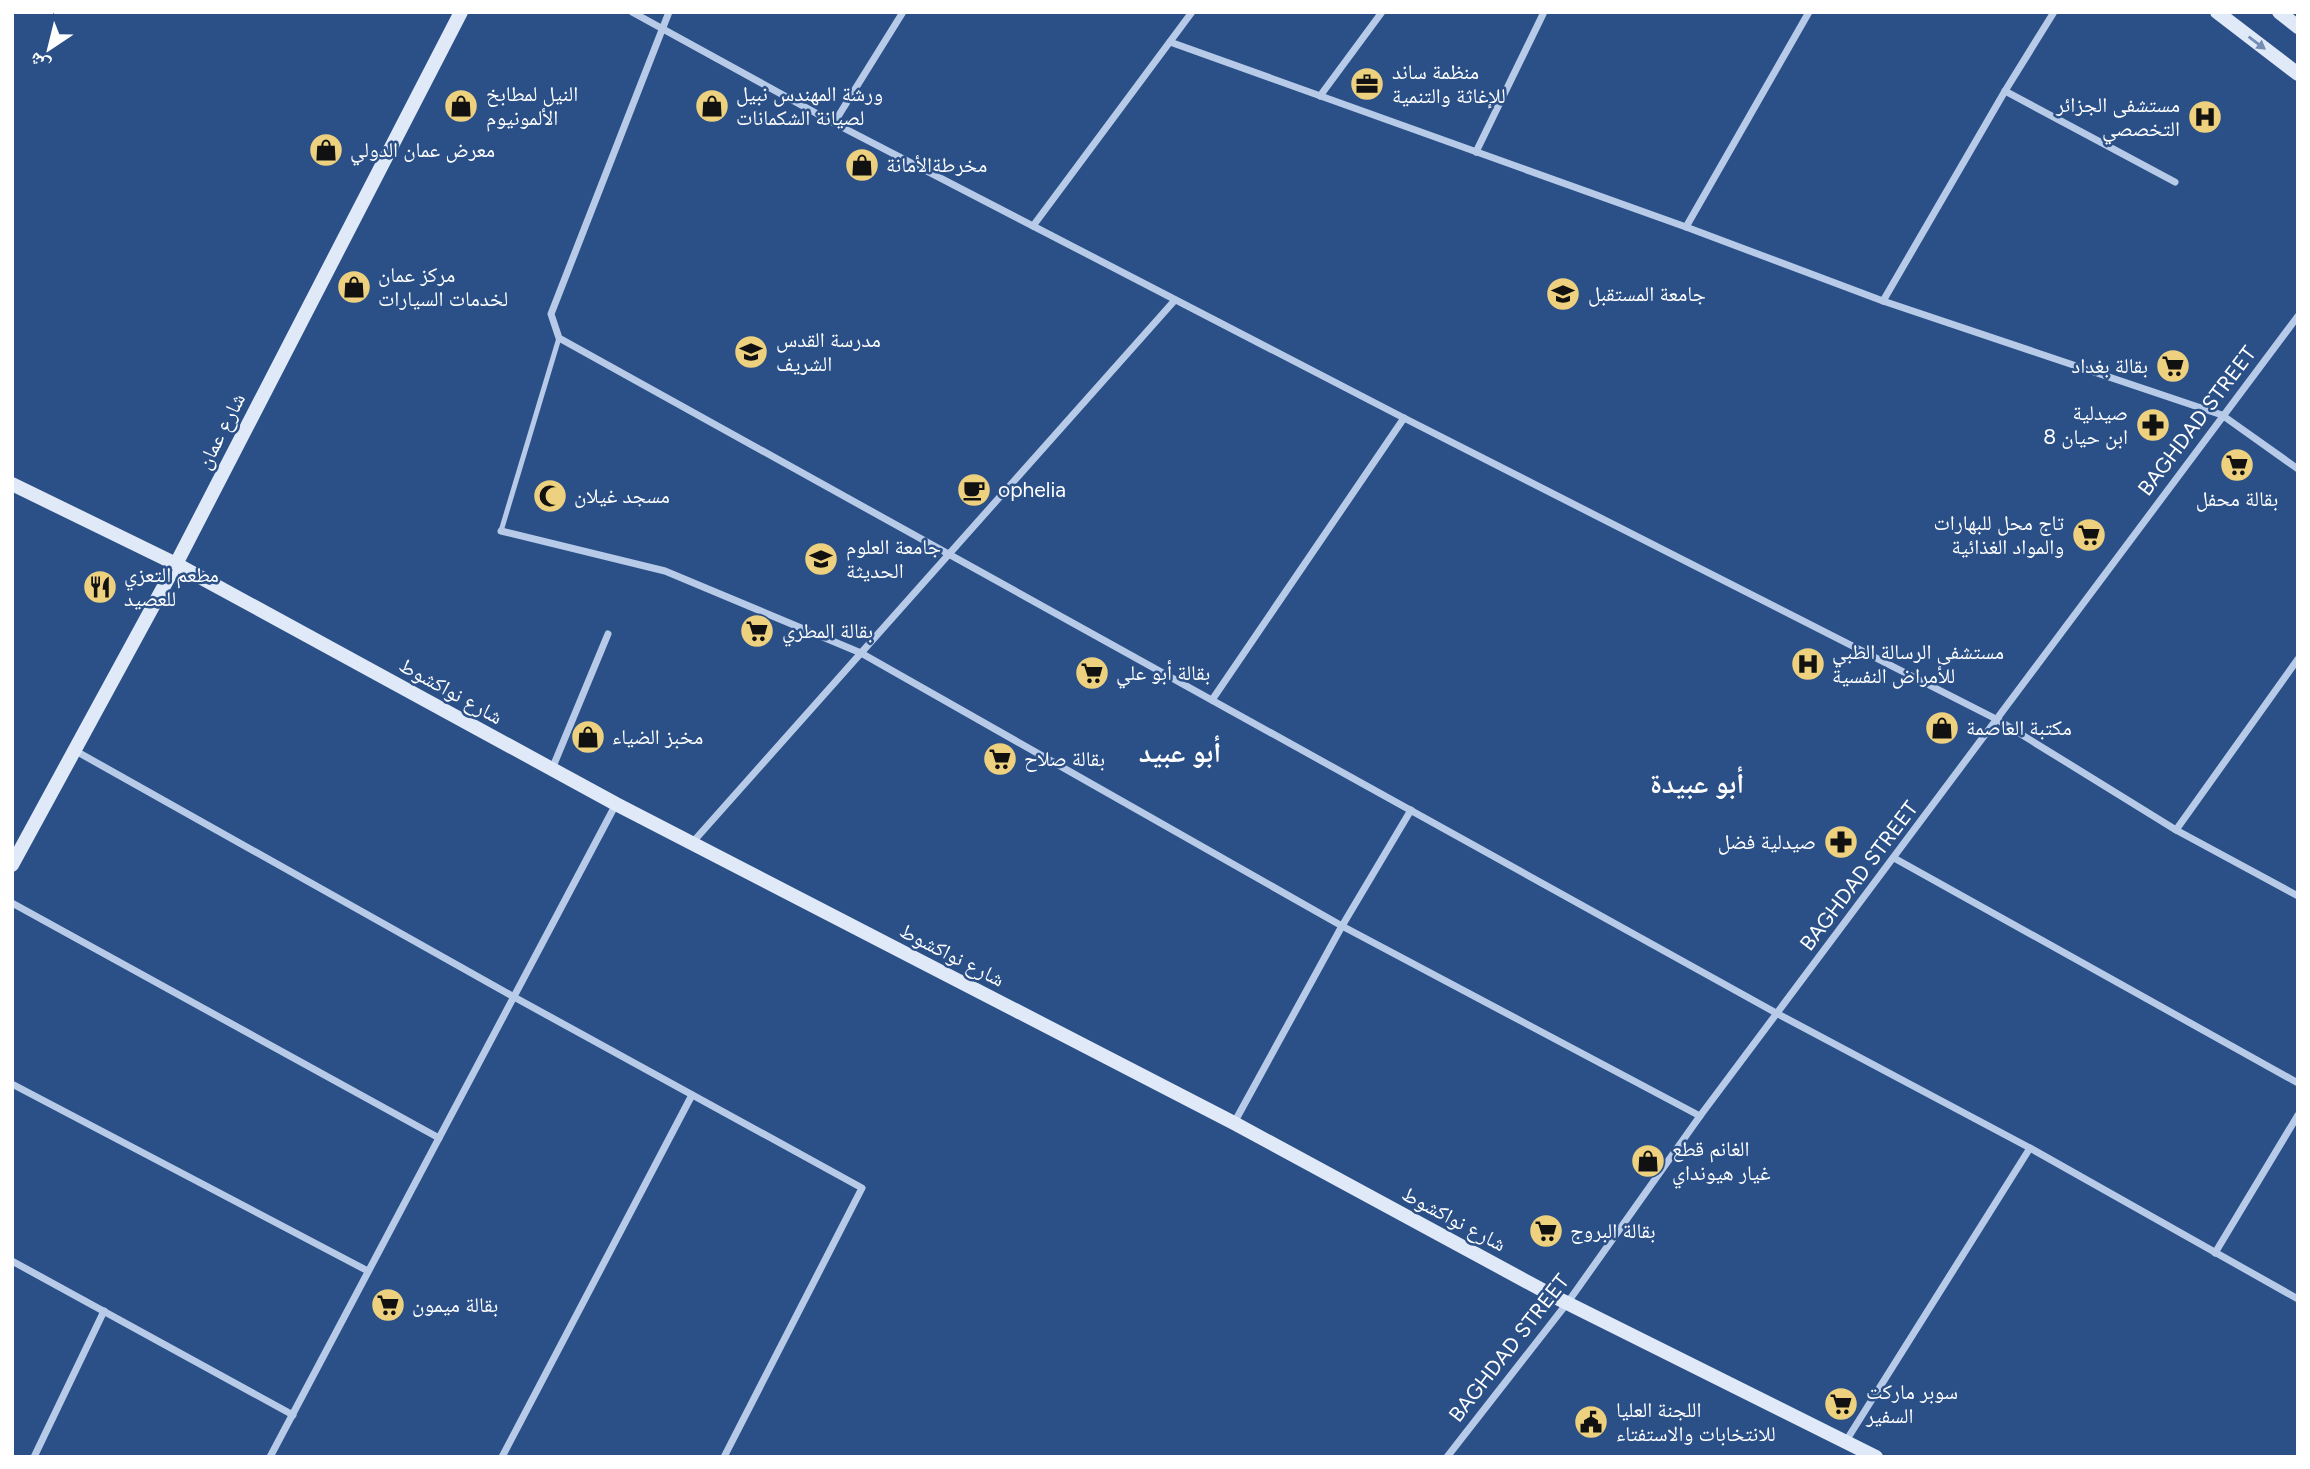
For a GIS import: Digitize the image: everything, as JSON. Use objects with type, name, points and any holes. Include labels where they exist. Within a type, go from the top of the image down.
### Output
[{"type":"street","name":"شارع عمان","points":[[12,865],[176,564],[461,12]]},
{"type":"street","points":[[632,12],[834,124],[1998,720],[2176,830],[2298,895]]},
{"type":"street","points":[[669,12],[551,314],[559,338],[1778,1014],[2030,1148],[2298,1299]]},
{"type":"street","points":[[834,124],[903,12]]},
{"type":"street","points":[[1033,226],[1192,12]]},
{"type":"street","points":[[1320,96],[1382,12]]},
{"type":"street","points":[[1476,152],[1544,12]]},
{"type":"street","points":[[1686,227],[1809,12]]},
{"type":"street","points":[[1883,301],[2054,12]]},
{"type":"street","points":[[2217,12],[2298,74]]},
{"type":"street","points":[[2279,12],[2298,27]]},
{"type":"street","points":[[1170,42],[1686,227],[1883,301],[2222,415],[2298,470]]},
{"type":"street","points":[[2005,91],[2175,182]]},
{"type":"street","points":[[691,844],[1175,300]]},
{"type":"street","name":"BAGHDAD STREET","points":[[1447,1457],[1569,1302],[1700,1116],[2298,316]]},
{"type":"street","points":[[1212,700],[1404,418]]},
{"type":"street","name":"شارع نواكشوط","points":[[13,486],[176,564],[691,844],[1234,1123],[1557,1298],[1876,1457]]},
{"type":"street","points":[[502,531],[665,571],[861,653],[1342,926],[1700,1116]]},
{"type":"street","points":[[552,770],[608,634]]},
{"type":"street","points":[[2176,830],[2298,659]]},
{"type":"street","points":[[2289,673],[2298,679]]},
{"type":"street","points":[[74,750],[514,997],[862,1188],[724,1457]]},
{"type":"street","points":[[270,1457],[616,804]]},
{"type":"street","points":[[1234,1123],[1342,926],[1411,810]]},
{"type":"street","points":[[1894,858],[2298,1083]]},
{"type":"street","points":[[12,904],[439,1138]]},
{"type":"street","points":[[12,1084],[368,1271]]},
{"type":"street","points":[[502,1457],[692,1095]]},
{"type":"street","points":[[2215,1253],[2298,1115]]},
{"type":"street","points":[[1846,1441],[2030,1148]]},
{"type":"street","points":[[12,1261],[293,1415]]},
{"type":"street","points":[[34,1457],[104,1311]]},
{"type":"lane","points":[[502,531],[559,338]]},
{"type":"place","name":"منظمة ساند للإغاثة والتنمية","points":[[1367,84]]},
{"type":"place","name":"النيل لمطابخ الألمونيوم","points":[[461,106]]},
{"type":"place","name":"ورشة المهندس نبيل لصيانة الشكمانات","points":[[712,106]]},
{"type":"place","name":"مستشفى الجزائر التخصصي","points":[[2205,117]]},
{"type":"place","name":"معرض عمان الدولي","points":[[326,150]]},
{"type":"place","name":"مخرطةالأمانة","points":[[862,165]]},
{"type":"place","name":"مركز عمان لخدمات السيارات","points":[[354,287]]},
{"type":"place","name":"جامعة المستقبل","points":[[1563,294]]},
{"type":"place","name":"مدرسة القدس الشريف","points":[[751,352]]},
{"type":"place","name":"بقالة بغداد","points":[[2173,366]]},
{"type":"place","name":"صيدلية ابن حيان 8","points":[[2153,425]]},
{"type":"place","name":"بقالة محفل","points":[[2237,465]]},
{"type":"place","name":"ophelia","points":[[974,490]]},
{"type":"place","name":"مسجد غيلان","points":[[550,496]]},
{"type":"place","name":"تاج محل للبهارات والمواد الغذائية","points":[[2089,535]]},
{"type":"place","name":"جامعة العلوم الحديثة","points":[[821,559]]},
{"type":"place","name":"مطعم التعزي للعصيد","points":[[100,587]]},
{"type":"place","name":"بقالة المطري","points":[[757,631]]},
{"type":"place","name":"مستشفى الرسالة الطبي للأمراض النفسية","points":[[1808,664]]},
{"type":"place","name":"بقالة أبو علي","points":[[1092,673]]},
{"type":"place","name":"مكتبة العاصمة","points":[[1942,728]]},
{"type":"place","name":"مخبز الضياء","points":[[588,737]]},
{"type":"place","name":"بقالة صلاح","points":[[1000,759]]},
{"type":"place","name":"صيدلية فضل","points":[[1841,842]]},
{"type":"place","name":"الغانم قطع غيار هيونداي","points":[[1648,1161]]},
{"type":"place","name":"بقالة البروج","points":[[1546,1231]]},
{"type":"place","name":"بقالة ميمون","points":[[388,1305]]},
{"type":"place","name":"سوبر ماركت السفير","points":[[1841,1404]]},
{"type":"place","name":"اللجنة العليا للانتخابات والاستفتاء","points":[[1591,1422]]},
{"type":"district","name":"أبو عبيد","points":[[1180,752]]},
{"type":"district","name":"أبو عبيدة","points":[[1697,783]]}]
